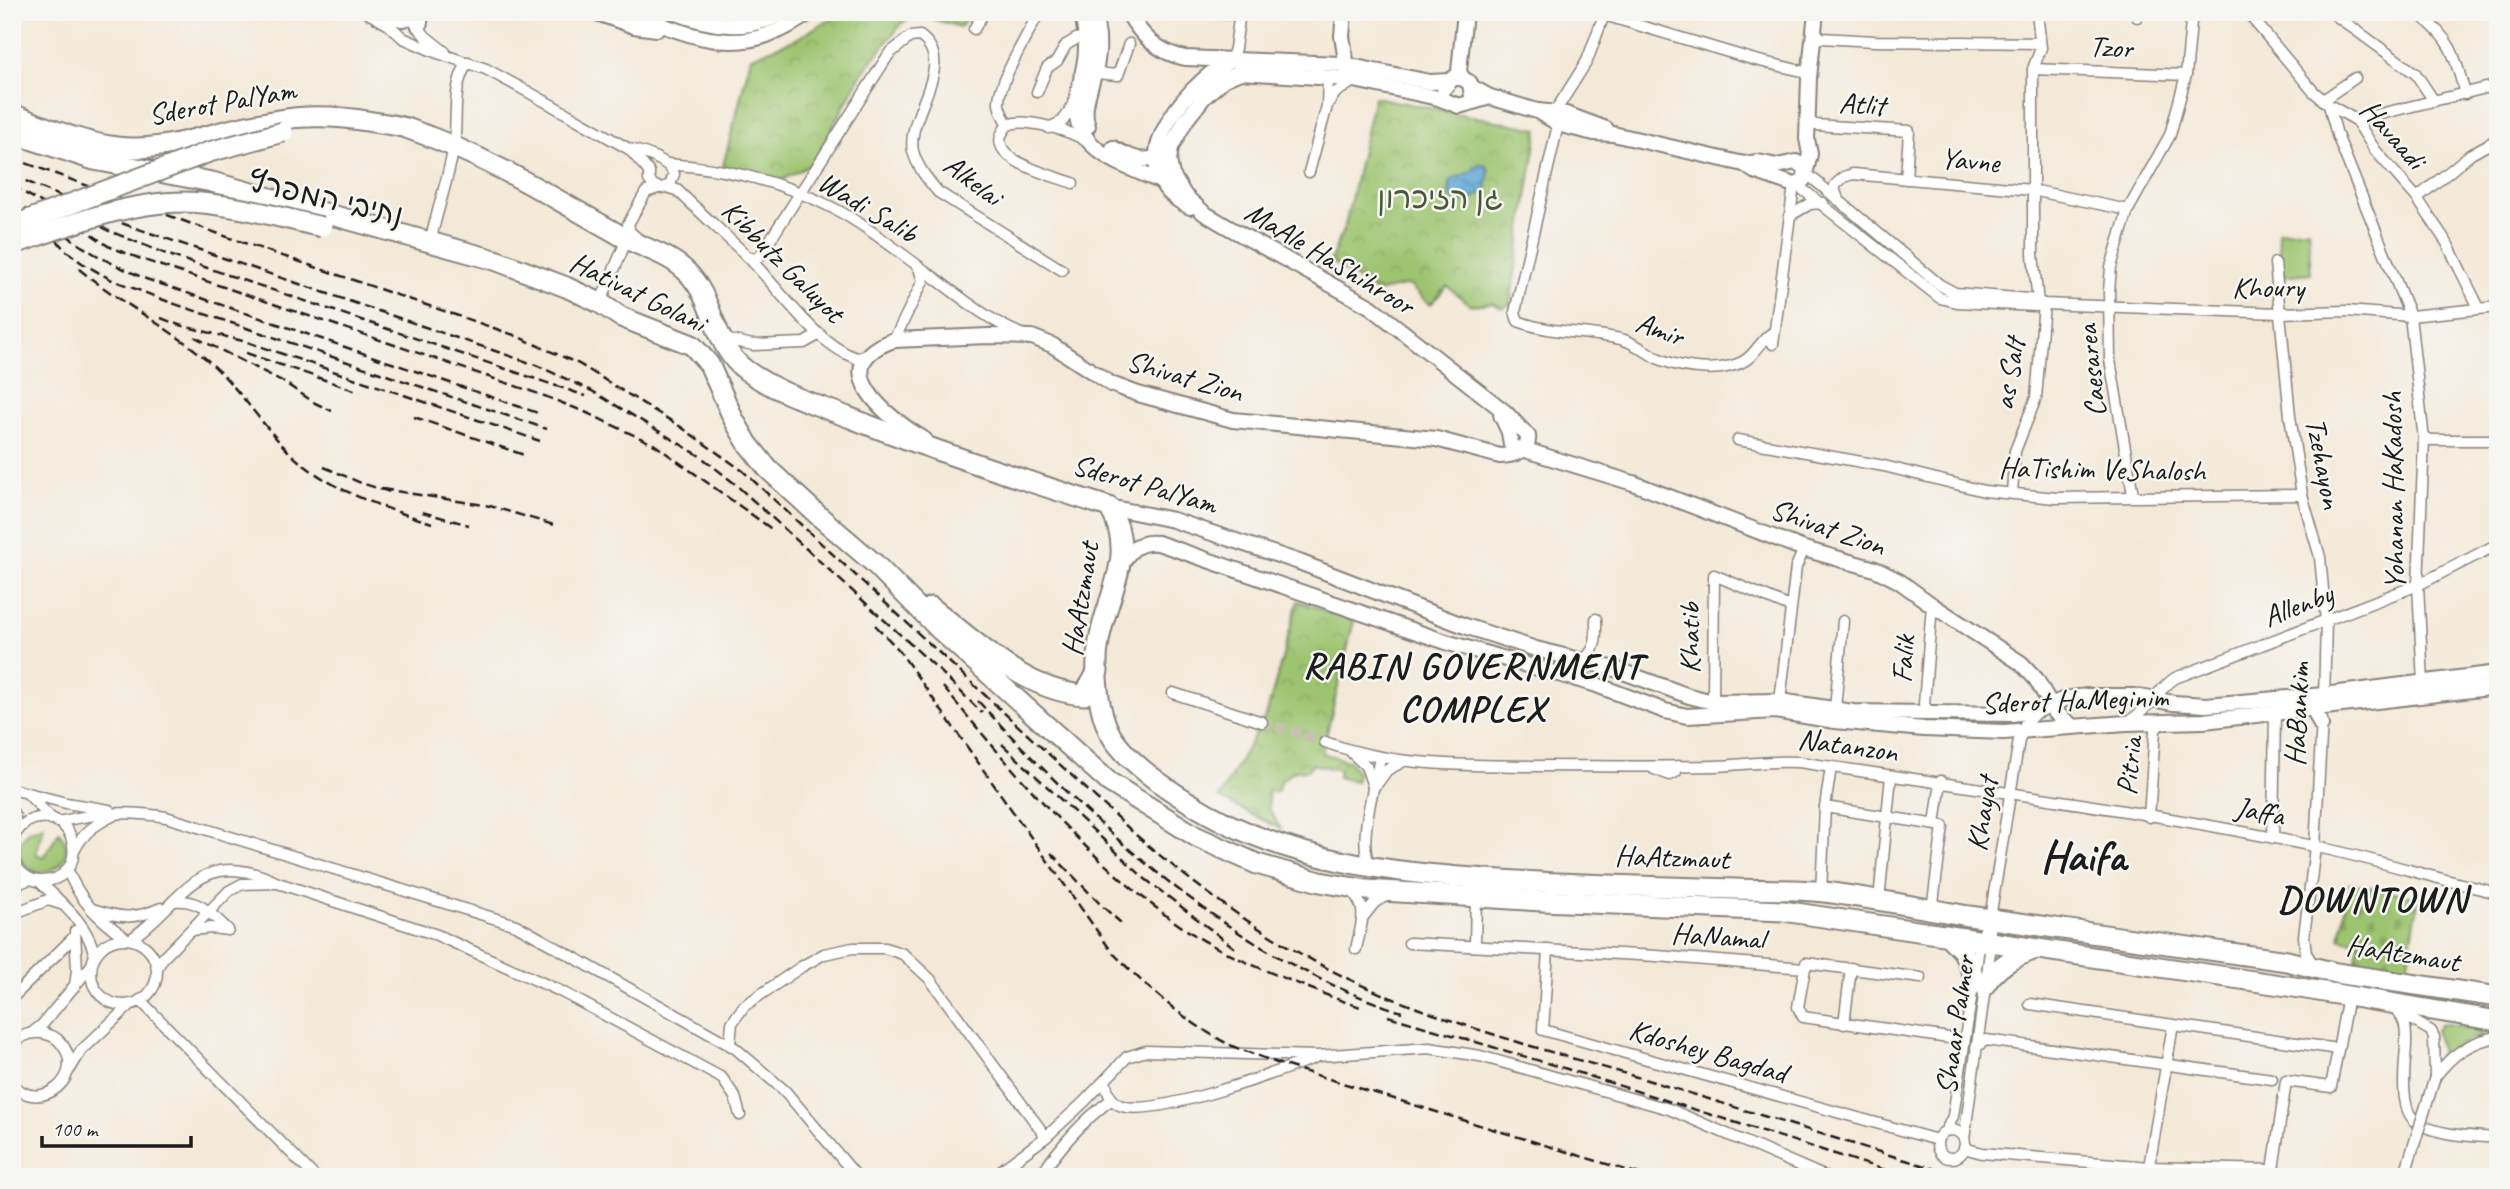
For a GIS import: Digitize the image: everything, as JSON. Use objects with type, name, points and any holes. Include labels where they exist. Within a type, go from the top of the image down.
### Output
[{"type":"highway","name":"Sderot PalYam","points":[[12,114],[94,142],[130,148],[168,145],[296,116],[347,117],[409,129],[454,145],[667,257],[694,280],[711,308],[719,337],[748,372],[802,399],[953,455],[1109,507]]},
{"type":"highway","name":"נתיבי המפרץ","points":[[12,226],[209,152],[283,132],[328,126],[389,134],[422,135]]},
{"type":"highway","name":"Hativat Golani","points":[[12,133],[94,160],[212,182],[495,260],[600,303],[621,317],[684,341],[698,351],[709,364],[734,420],[748,444],[768,469],[875,564],[940,630],[1091,768],[1147,808]]},
{"type":"highway","name":"נתיבי המפרץ","points":[[12,245],[115,212],[181,202],[221,205],[417,249],[488,271],[596,312],[621,317]]},
{"type":"highway","name":"HaAtzmaut","points":[[1109,507],[1121,532],[1122,548],[1120,567],[1098,643],[1098,692],[1107,726],[1117,743],[1151,775],[1205,812],[1237,829],[1297,852],[1341,863],[1449,877],[1543,883],[1821,892],[1879,900],[1932,910],[1986,933],[2038,948],[2348,996],[2391,1007],[2498,1021]]},
{"type":"highway","points":[[875,564],[982,646],[1039,685],[1066,694],[1084,695],[1098,670]]},
{"type":"highway","name":"HaAtzmaut","points":[[1147,808],[1197,837],[1257,864],[1347,887],[1476,897],[1770,910],[1946,934],[1986,933],[2287,961],[2321,970],[2498,997]]},
{"type":"highway","points":[[1946,934],[1963,951],[1978,981],[2006,962],[2038,948]]},
{"type":"highway","points":[[2454,1015],[2475,1025],[2498,1031]]},
{"type":"street","points":[[594,12],[634,26],[705,38],[748,40],[767,36],[811,12]]},
{"type":"street","points":[[629,12],[684,33]]},
{"type":"street","points":[[674,12],[706,23],[733,26],[756,25],[785,12]]},
{"type":"street","points":[[974,29],[984,12]]},
{"type":"street","points":[[1008,125],[999,107],[999,95],[1039,12]]},
{"type":"street","points":[[1081,12],[1087,37],[1086,61],[1076,104],[1078,123],[1092,146]]},
{"type":"street","points":[[1093,12],[1098,46],[1085,115],[1092,133],[1103,142],[1132,158],[1144,161],[1155,159],[1171,147],[1186,120],[1231,67],[1239,14],[1198,12]]},
{"type":"street","points":[[1128,12],[1150,41],[1176,57],[1210,61],[1247,72],[1326,70]]},
{"type":"street","points":[[1309,172],[1327,106],[1329,89],[1326,70],[1342,36],[1344,12]]},
{"type":"street","points":[[1465,12],[1458,71],[1461,82],[1471,97],[1467,103]]},
{"type":"street","points":[[1773,344],[1796,174],[1810,154],[1807,139],[1809,78],[1816,12]]},
{"type":"street","points":[[1814,30],[1821,38],[2040,43],[2037,12]]},
{"type":"street","name":"Caesarea","points":[[2133,495],[2110,360],[2111,267],[2128,210],[2170,135],[2186,75],[2192,12]]},
{"type":"street","name":"Havaadi","points":[[2247,12],[2313,91],[2326,103],[2356,120],[2375,150],[2417,198],[2447,243],[2479,308]]},
{"type":"street","points":[[2331,12],[2416,74],[2434,102]]},
{"type":"street","points":[[1554,113],[1587,61],[1601,13],[1755,60],[1802,71],[1809,78]]},
{"type":"street","points":[[370,14],[420,22],[431,42],[453,58]]},
{"type":"street","points":[[2421,16],[2441,32],[2456,59],[2465,94]]},
{"type":"street","points":[[404,21],[402,37],[486,69],[629,149],[646,153],[673,170],[674,178],[662,188],[646,192],[628,224],[629,237],[600,303]]},
{"type":"street","points":[[409,39],[415,37],[420,22]]},
{"type":"street","points":[[1237,34],[1250,60]]},
{"type":"street","name":"Alkelai","points":[[810,177],[889,54],[910,37],[920,36],[926,40],[933,52],[935,74],[912,131],[913,152],[923,175],[938,192],[1062,270]]},
{"type":"street","points":[[1342,36],[1351,74]]},
{"type":"street","points":[[1037,92],[1047,68],[1057,61],[1066,45],[1087,37]]},
{"type":"street","name":"as Salt","points":[[2012,494],[2015,451],[2036,398],[2041,304],[2033,254],[2033,69],[2040,43]]},
{"type":"street","points":[[1095,73],[1118,75],[1129,44]]},
{"type":"street","points":[[1160,181],[1155,159],[1160,140],[1177,110],[1208,76],[1250,60],[1351,74],[1430,82],[1461,82],[1490,97],[1598,125],[1613,134],[1744,163],[1758,162],[1777,166],[1796,174]]},
{"type":"street","points":[[435,243],[433,230],[454,145],[457,85],[468,62]]},
{"type":"street","name":"Tzor","points":[[2033,69],[2186,75]]},
{"type":"street","points":[[1351,74],[1459,106],[1490,97]]},
{"type":"street","points":[[1327,106],[1351,74]]},
{"type":"street","points":[[2326,103],[2355,78]]},
{"type":"street","points":[[1451,104],[1444,93],[1461,82]]},
{"type":"street","points":[[2356,120],[2498,85]]},
{"type":"street","points":[[1048,128],[1063,121],[1078,92]]},
{"type":"street","name":"Yohanan HaKadosh","points":[[2326,103],[2410,316],[2424,440],[2418,585],[2423,682]]},
{"type":"street","name":"Amir","points":[[1554,113],[1556,129],[1515,312],[1516,318],[1523,323],[1622,340],[1672,363],[1720,368],[1741,363],[1753,354],[1766,335],[1775,331]]},
{"type":"street","name":"Atlit","points":[[1808,120],[1815,125],[1909,131],[1906,179]]},
{"type":"street","points":[[1073,183],[1004,154],[1001,140],[1004,129],[1020,121],[1071,133],[1092,146]]},
{"type":"street","points":[[2417,198],[2471,154],[2498,139]]},
{"type":"street","name":"MaAle HaShihroor","points":[[1092,146],[1128,167],[1160,181],[1174,198],[1371,307],[1505,412],[1516,441]]},
{"type":"street","name":"MaAle HaShihroor","points":[[1171,147],[1169,161],[1175,181],[1185,196],[1204,213]]},
{"type":"street","points":[[629,149],[649,172]]},
{"type":"street","points":[[662,188],[649,180],[649,172],[653,165],[664,163]]},
{"type":"street","name":"Wadi Salib","points":[[664,163],[722,170],[783,187],[845,214],[1000,324],[1025,336]]},
{"type":"street","name":"Khoury","points":[[1796,174],[1822,203],[1940,298],[1957,302],[2035,307],[2041,304]]},
{"type":"street","name":"Khoury","points":[[1796,174],[1845,208],[1955,293],[2029,299],[2041,304],[2279,313],[2347,311],[2410,316],[2498,307]]},
{"type":"street","name":"Yavne","points":[[1845,208],[1835,191],[1837,182],[1853,174],[2032,190],[2128,210]]},
{"type":"street","points":[[783,187],[797,185],[810,177]]},
{"type":"street","points":[[748,257],[754,259],[760,256],[810,177]]},
{"type":"street","name":"Kibbutz Galuyot","points":[[662,188],[677,190],[748,257],[820,334],[850,356],[861,358],[870,355]]},
{"type":"street","points":[[1789,216],[1810,204],[1822,203]]},
{"type":"street","name":"Tzehayon","points":[[2275,263],[2290,416],[2302,495],[2320,557],[2326,621]]},
{"type":"street","points":[[894,341],[923,281],[922,272],[917,266]]},
{"type":"street","points":[[729,340],[753,345],[804,343],[820,334]]},
{"type":"street","name":"Shivat Zion","points":[[870,355],[884,344],[894,341],[1025,336],[1052,345],[1111,384],[1233,421],[1436,439],[1505,456],[1516,441],[1804,549],[1875,569],[1899,581],[2021,663],[2036,679],[2044,707],[2072,726]]},
{"type":"street","points":[[870,355],[863,366],[861,380],[872,399],[901,424],[953,455]]},
{"type":"street","name":"HaTishim VeShalosh","points":[[1738,440],[1884,466],[1984,491],[2012,494],[2056,498],[2302,495]]},
{"type":"street","points":[[2424,440],[2498,440]]},
{"type":"street","name":"Sderot PalYam","points":[[1109,507],[1173,520],[1309,566],[1465,626],[1536,649],[1615,669],[1667,687]]},
{"type":"street","name":"Sderot PalYam","points":[[1120,567],[1134,547],[1146,542],[1157,543],[1449,643],[1594,684],[1656,708]]},
{"type":"street","name":"Allenby","points":[[2126,723],[2141,713],[2175,678],[2418,585],[2498,544]]},
{"type":"street","points":[[1780,701],[1796,567],[1804,549]]},
{"type":"street","name":"Khatib","points":[[1713,702],[1714,575],[1790,607]]},
{"type":"street","name":"Falik","points":[[1932,605],[1924,704],[1933,713]]},
{"type":"street","points":[[1581,660],[1592,651],[1596,619]]},
{"type":"street","points":[[1835,709],[1843,621]]},
{"type":"street","name":"HaBankim","points":[[2317,701],[2326,621]]},
{"type":"street","points":[[1595,640],[1601,656],[1615,669]]},
{"type":"street","name":"Sderot HaMeginim","points":[[1656,708],[1687,716],[1775,711],[1835,721],[1924,729],[2021,731],[2162,721],[2204,721],[2275,712],[2317,701],[2423,682],[2498,673]]},
{"type":"street","points":[[1656,708],[1663,707],[1669,701],[1667,687]]},
{"type":"street","name":"Sderot HaMeginim","points":[[1667,687],[1713,702],[1780,701],[1835,709],[2012,714],[2065,699],[2111,694],[2206,705],[2317,701],[2498,687]]},
{"type":"street","points":[[1173,693],[1262,722]]},
{"type":"street","points":[[2317,701],[2320,725]]},
{"type":"street","name":"Khayat","points":[[1986,933],[2021,731],[2029,718],[2044,707]]},
{"type":"street","points":[[2273,838],[2275,712]]},
{"type":"street","name":"Pitria","points":[[2149,817],[2155,730],[2162,721]]},
{"type":"street","name":"HaBankim","points":[[2320,725],[2315,847],[2304,944],[2312,965],[2321,970]]},
{"type":"street","name":"Natanzon","points":[[1325,742],[1351,752],[1409,756],[1414,760]]},
{"type":"street","points":[[1351,752],[1362,760],[1370,774],[1373,797]]},
{"type":"street","points":[[1374,868],[1366,857],[1365,839],[1382,755]]},
{"type":"street","name":"Natanzon","points":[[1382,755],[1402,762],[1414,760],[1455,765],[1650,767],[1670,775],[1676,772],[1678,766],[1726,765],[1770,760],[2011,792]]},
{"type":"street","points":[[1373,797],[1380,778],[1402,762]]},
{"type":"street","points":[[1821,892],[1825,807],[1830,767]]},
{"type":"street","points":[[1879,900],[1891,776]]},
{"type":"street","points":[[1935,824],[1941,781]]},
{"type":"street","points":[[12,789],[66,803],[120,812]]},
{"type":"street","name":"Jaffa","points":[[2011,792],[2273,838],[2498,893]]},
{"type":"street","points":[[27,793],[70,834],[74,852]]},
{"type":"street","points":[[1825,807],[1943,826],[1932,910]]},
{"type":"street","points":[[12,811],[15,817],[13,838]]},
{"type":"street","points":[[13,838],[26,823],[35,819],[55,821],[134,811],[166,817],[516,925],[730,1044],[785,1091],[857,1177]]},
{"type":"street","points":[[12,886],[56,878],[68,869],[81,837],[92,826],[120,812]]},
{"type":"street","points":[[1341,863],[1355,853],[1365,839]]},
{"type":"street","points":[[13,863],[62,904],[90,937],[93,961],[91,975],[97,992],[113,1003],[136,1002],[315,1177]]},
{"type":"street","points":[[68,869],[77,892],[89,908],[102,921],[150,951],[157,968]]},
{"type":"street","points":[[12,1046],[42,1025],[109,942],[129,939],[192,882],[208,874],[236,869],[258,873],[278,883],[437,935],[560,991],[722,1078],[735,1097],[740,1115]]},
{"type":"street","points":[[69,1069],[81,1051],[149,993],[155,984],[157,968],[163,958],[229,891],[242,884],[278,883]]},
{"type":"street","points":[[1347,887],[1361,902],[1362,918],[1356,949]]},
{"type":"street","points":[[1362,918],[1381,898],[1396,892]]},
{"type":"street","points":[[1475,946],[1476,897]]},
{"type":"street","points":[[12,914],[48,900],[62,904]]},
{"type":"street","points":[[89,908],[129,918],[146,915],[170,903],[185,900],[197,903],[209,911],[228,930],[191,930]]},
{"type":"street","points":[[74,917],[77,970],[75,987]]},
{"type":"street","name":"Shaar Palmer","points":[[1946,1131],[1953,1116],[1963,1047],[1986,933]]},
{"type":"street","points":[[12,998],[75,936]]},
{"type":"street","name":"HaNamal","points":[[1409,943],[1805,968],[1798,1007],[1800,1015],[1844,1024],[1956,1039],[1963,1047]]},
{"type":"street","points":[[730,1044],[732,1023],[744,1006],[801,967],[824,954],[853,948],[885,948],[903,954],[930,979],[1046,1137]]},
{"type":"street","name":"Kdoshey Bagdad","points":[[1548,950],[1544,1030],[1937,1140]]},
{"type":"street","points":[[1805,968],[1805,963],[1921,978]]},
{"type":"street","points":[[1844,1024],[1851,968]]},
{"type":"street","name":"Shaar Palmer","points":[[1964,1144],[1976,1047],[1978,981]]},
{"type":"street","points":[[1964,1144],[1955,1157],[1947,1157],[1937,1149],[1937,1140],[1946,1131],[1958,1132],[1964,1144],[1982,1153],[2149,1167],[2273,1170],[2286,1081],[2331,1087],[2348,996]]},
{"type":"street","points":[[2030,1004],[2338,1049]]},
{"type":"street","points":[[2391,1007],[2431,1031],[2435,1044],[2435,1076],[2404,1177]]},
{"type":"street","points":[[2391,1007],[2406,1026],[2405,1092],[2414,1119],[2449,1133],[2498,1138]]},
{"type":"street","points":[[2149,1167],[2173,1025]]},
{"type":"street","points":[[12,1033],[46,1033],[56,1038],[69,1058],[66,1080],[59,1088],[45,1095],[24,1093],[13,1085]]},
{"type":"street","points":[[2435,1076],[2445,1063],[2468,1047],[2498,1037]]},
{"type":"street","points":[[1976,1047],[1986,1041],[2272,1079]]},
{"type":"street","points":[[992,1177],[1046,1137],[1127,1057],[1146,1051],[1318,1056],[1429,1048],[1480,1056],[1669,1109],[1826,1177]]},
{"type":"street","points":[[1105,1080],[1112,1099],[1121,1105],[1144,1109],[1264,1078],[1318,1056]]},
{"type":"street","points":[[1039,1177],[1086,1118],[1112,1099]]},
{"type":"green space","points":[[842,12],[973,12],[960,27],[919,15],[902,23],[860,76],[814,163],[780,181],[723,166],[751,57],[796,39]]},
{"type":"green space","name":"גן הזיכרון","points":[[1374,97],[1538,129],[1510,304],[1502,308],[1492,303],[1470,305],[1447,286],[1430,305],[1409,285],[1376,292],[1330,261],[1345,226]]},
{"type":"green space","points":[[2308,229],[2311,273],[2281,276],[2278,231]]},
{"type":"green space","points":[[1298,601],[1354,621],[1322,753],[1349,761],[1358,773],[1356,782],[1338,777],[1339,770],[1312,764],[1308,770],[1293,771],[1280,782],[1277,792],[1268,791],[1269,809],[1281,829],[1219,798],[1267,713]]},
{"type":"green space","points":[[44,826],[36,854],[44,857],[59,832],[66,845],[65,857],[50,871],[39,872],[29,868],[21,859],[19,844],[28,831]]},
{"type":"green space","points":[[2349,883],[2419,897],[2405,980],[2354,971],[2359,942],[2340,939]]},
{"type":"green space","points":[[2441,1023],[2469,1028],[2484,1035],[2463,1043],[2442,1057],[2435,1030]]},
{"type":"water","points":[[1484,164],[1489,170],[1486,190],[1467,202],[1454,201],[1450,195],[1452,180],[1467,174]]},
{"type":"tunnel","points":[[1262,722],[1325,742]]},
{"type":"railway","points":[[12,158],[230,238],[514,335],[579,364],[681,427],[743,471],[1165,860],[1258,928],[1324,967],[1394,999],[1488,1033],[1961,1177]]},
{"type":"railway","points":[[12,175],[124,224],[536,365],[592,391],[700,456],[734,483],[939,670],[982,713]]},
{"type":"railway","points":[[12,186],[73,220]]},
{"type":"railway","points":[[12,200],[40,219],[64,249],[110,279],[169,302],[547,429]]},
{"type":"railway","points":[[67,217],[108,246],[141,259],[585,412],[655,445],[773,530]]},
{"type":"railway","points":[[89,218],[107,230],[166,254],[586,396]]},
{"type":"railway","points":[[55,224],[86,249],[146,279],[541,414]]},
{"type":"railway","points":[[79,269],[205,358],[228,380],[290,453],[305,466],[356,496],[432,523]]},
{"type":"railway","points":[[161,318],[247,342],[540,441]]},
{"type":"railway","points":[[195,337],[282,381],[332,411]]},
{"type":"railway","points":[[246,353],[357,391]]},
{"type":"railway","points":[[414,417],[524,455]]},
{"type":"railway","points":[[324,467],[390,492]]},
{"type":"railway","points":[[382,489],[490,506],[554,525]]},
{"type":"railway","points":[[422,512],[469,525]]},
{"type":"railway","points":[[875,625],[898,649],[1112,952],[1152,990],[1195,1024],[1238,1049],[1277,1063],[1649,1177]]},
{"type":"railway","points":[[943,687],[1052,812],[1142,897],[1200,938],[1238,958],[1364,1008]]},
{"type":"railway","points":[[978,701],[1070,795],[1120,841],[1171,884],[1225,924],[1282,959],[1341,989],[1402,1012]]},
{"type":"railway","points":[[1002,744],[1144,878],[1236,949]]},
{"type":"railway","points":[[1051,853],[1121,923]]},
{"type":"railway","points":[[1388,1016],[1567,1069],[1907,1177]]},
{"type":"district","name":"RABIN GOVERNMENT COMPLEX","points":[[1473,686]]},
{"type":"district","name":"Haifa","points":[[2083,856]]},
{"type":"district","name":"DOWNTOWN","points":[[2373,898]]}]
